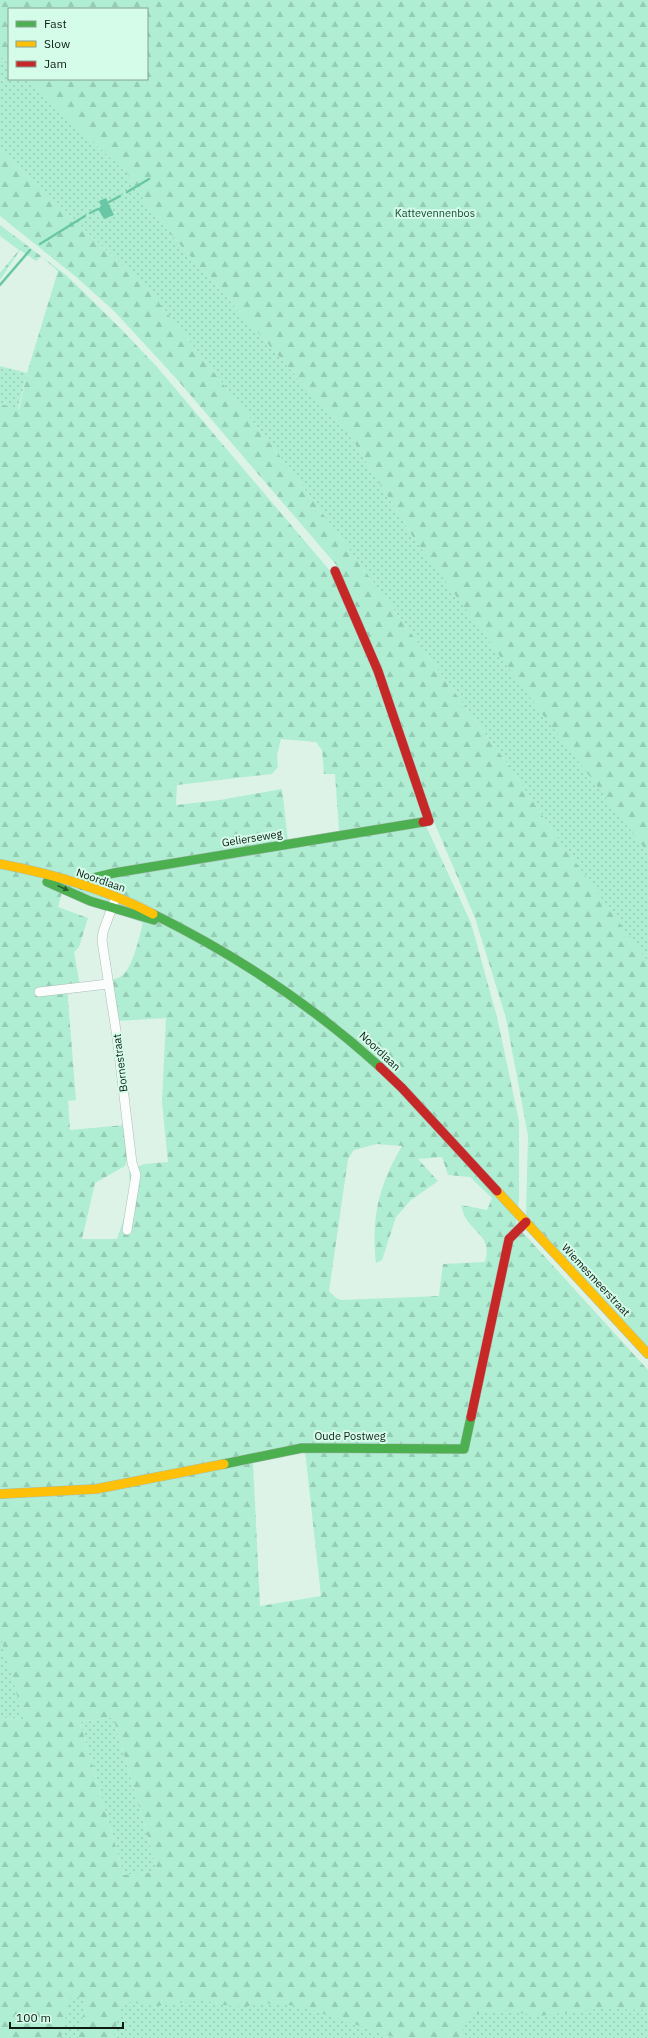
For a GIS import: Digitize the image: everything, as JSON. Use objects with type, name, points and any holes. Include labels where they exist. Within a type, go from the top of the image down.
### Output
[{"type":"street","name":"Gelierseweg","points":[[82,885],[89,879],[114,873],[429,821],[378,671],[348,606],[335,571]]},
{"type":"street","name":"Noordlaan","points":[[0,865],[42,872],[116,897],[173,922],[226,952],[277,984],[347,1038],[402,1088],[526,1222]]},
{"type":"street","name":"Noordlaan","points":[[0,865],[43,880],[112,908],[189,932]]},
{"type":"street","name":"Bornestraat","points":[[116,897],[102,941],[117,1037],[132,1163],[136,1175],[127,1230]]},
{"type":"street","points":[[39,992],[108,984]]},
{"type":"street","name":"Wiemesmeerstraat","points":[[526,1222],[648,1354]]},
{"type":"street","name":"Oude Postweg","points":[[0,1494],[96,1489],[302,1448],[464,1449],[509,1239],[526,1222]]},
{"type":"green space","name":"Kattevennenbos","points":[[0,0],[648,0],[648,853],[540,711],[413,537],[352,439],[153,214],[126,172],[26,80],[148,80],[148,8],[8,8],[8,63],[0,56]]},
{"type":"green space","points":[[0,56],[8,63],[8,80],[26,80],[126,172],[153,214],[352,439],[413,537],[648,853],[648,962],[575,864],[504,759],[280,456],[152,294],[0,149]]},
{"type":"green space","points":[[0,149],[152,294],[280,456],[504,759],[550,827],[648,962],[648,1349],[526,1215],[528,1136],[506,1018],[475,918],[431,815],[338,567],[174,376],[115,312],[75,276],[0,216]]},
{"type":"green space","points":[[0,225],[41,256],[36,261],[20,250],[0,280],[0,273],[19,250],[0,236]]},
{"type":"green space","points":[[41,256],[66,275],[157,367],[331,572],[376,675],[427,828],[471,923],[497,1017],[519,1121],[519,1198],[516,1225],[648,1370],[648,2010],[598,2009],[538,2016],[504,2010],[475,2014],[462,2026],[463,2038],[396,2038],[303,2007],[274,2003],[243,2007],[216,2004],[205,2000],[156,2006],[130,2002],[123,2006],[117,2019],[113,2038],[78,2038],[87,1999],[71,1996],[61,2038],[0,2038],[0,1718],[24,1719],[0,1636],[0,404],[19,409],[27,373],[58,271]],"holes":[[[281,739],[316,742],[322,750],[324,774],[335,774],[339,831],[288,841],[282,789],[220,800],[176,805],[177,785],[272,774],[278,767],[277,755]],[[62,892],[143,923],[136,950],[128,969],[121,976],[110,980],[118,1021],[166,1018],[162,1102],[168,1162],[144,1164],[129,1172],[131,1197],[117,1239],[82,1239],[95,1183],[125,1166],[130,1151],[125,1125],[70,1130],[68,1101],[76,1100],[67,987],[80,986],[74,952],[79,947],[88,918],[58,907]],[[377,1144],[402,1146],[394,1160],[382,1188],[378,1202],[375,1231],[376,1263],[382,1260],[396,1217],[411,1200],[438,1181],[418,1159],[442,1157],[448,1175],[470,1177],[492,1198],[487,1210],[461,1205],[465,1217],[485,1242],[487,1254],[485,1262],[443,1264],[439,1296],[341,1300],[336,1298],[329,1291],[348,1159],[354,1150]],[[305,1451],[321,1596],[260,1606],[253,1461]],[[113,1717],[158,1872],[124,1875],[80,1722]]]},
{"type":"green space","points":[[0,366],[27,373],[18,409],[0,404]]},
{"type":"green space","points":[[1,1636],[24,1719],[0,1718]]},
{"type":"green space","points":[[113,1717],[158,1872],[124,1875],[80,1722]]},
{"type":"green space","points":[[68,1983],[648,1992],[648,2038],[55,2038]]},
{"type":"shaded area","points":[[106,198],[114,215],[104,219],[98,209],[101,206],[99,201]]},
{"type":"waterway","points":[[127,192],[149,179]]},
{"type":"waterway","points":[[109,202],[120,196]]},
{"type":"waterway","points":[[90,213],[98,209]]},
{"type":"waterway","points":[[40,244],[85,216]]},
{"type":"waterway","points":[[0,285],[30,250]]},
{"type":"traffic: fast","points":[[82,885],[89,879],[114,873],[423,822]]},
{"type":"traffic: fast","points":[[47,882],[90,901],[154,920]]},
{"type":"traffic: fast","points":[[153,914],[214,946],[272,983],[328,1023],[380,1067]]},
{"type":"traffic: fast","points":[[224,1464],[302,1448],[464,1449],[471,1417]]},
{"type":"traffic: slow","points":[[0,864],[78,883],[116,897],[153,914]]},
{"type":"traffic: slow","points":[[497,1191],[648,1354]]},
{"type":"traffic: slow","points":[[0,1494],[96,1489],[224,1464]]},
{"type":"traffic: jam","points":[[335,571],[378,671],[429,821],[423,822]]},
{"type":"traffic: jam","points":[[380,1067],[402,1088],[497,1191]]},
{"type":"traffic: jam","points":[[471,1417],[509,1239],[526,1222]]}]
